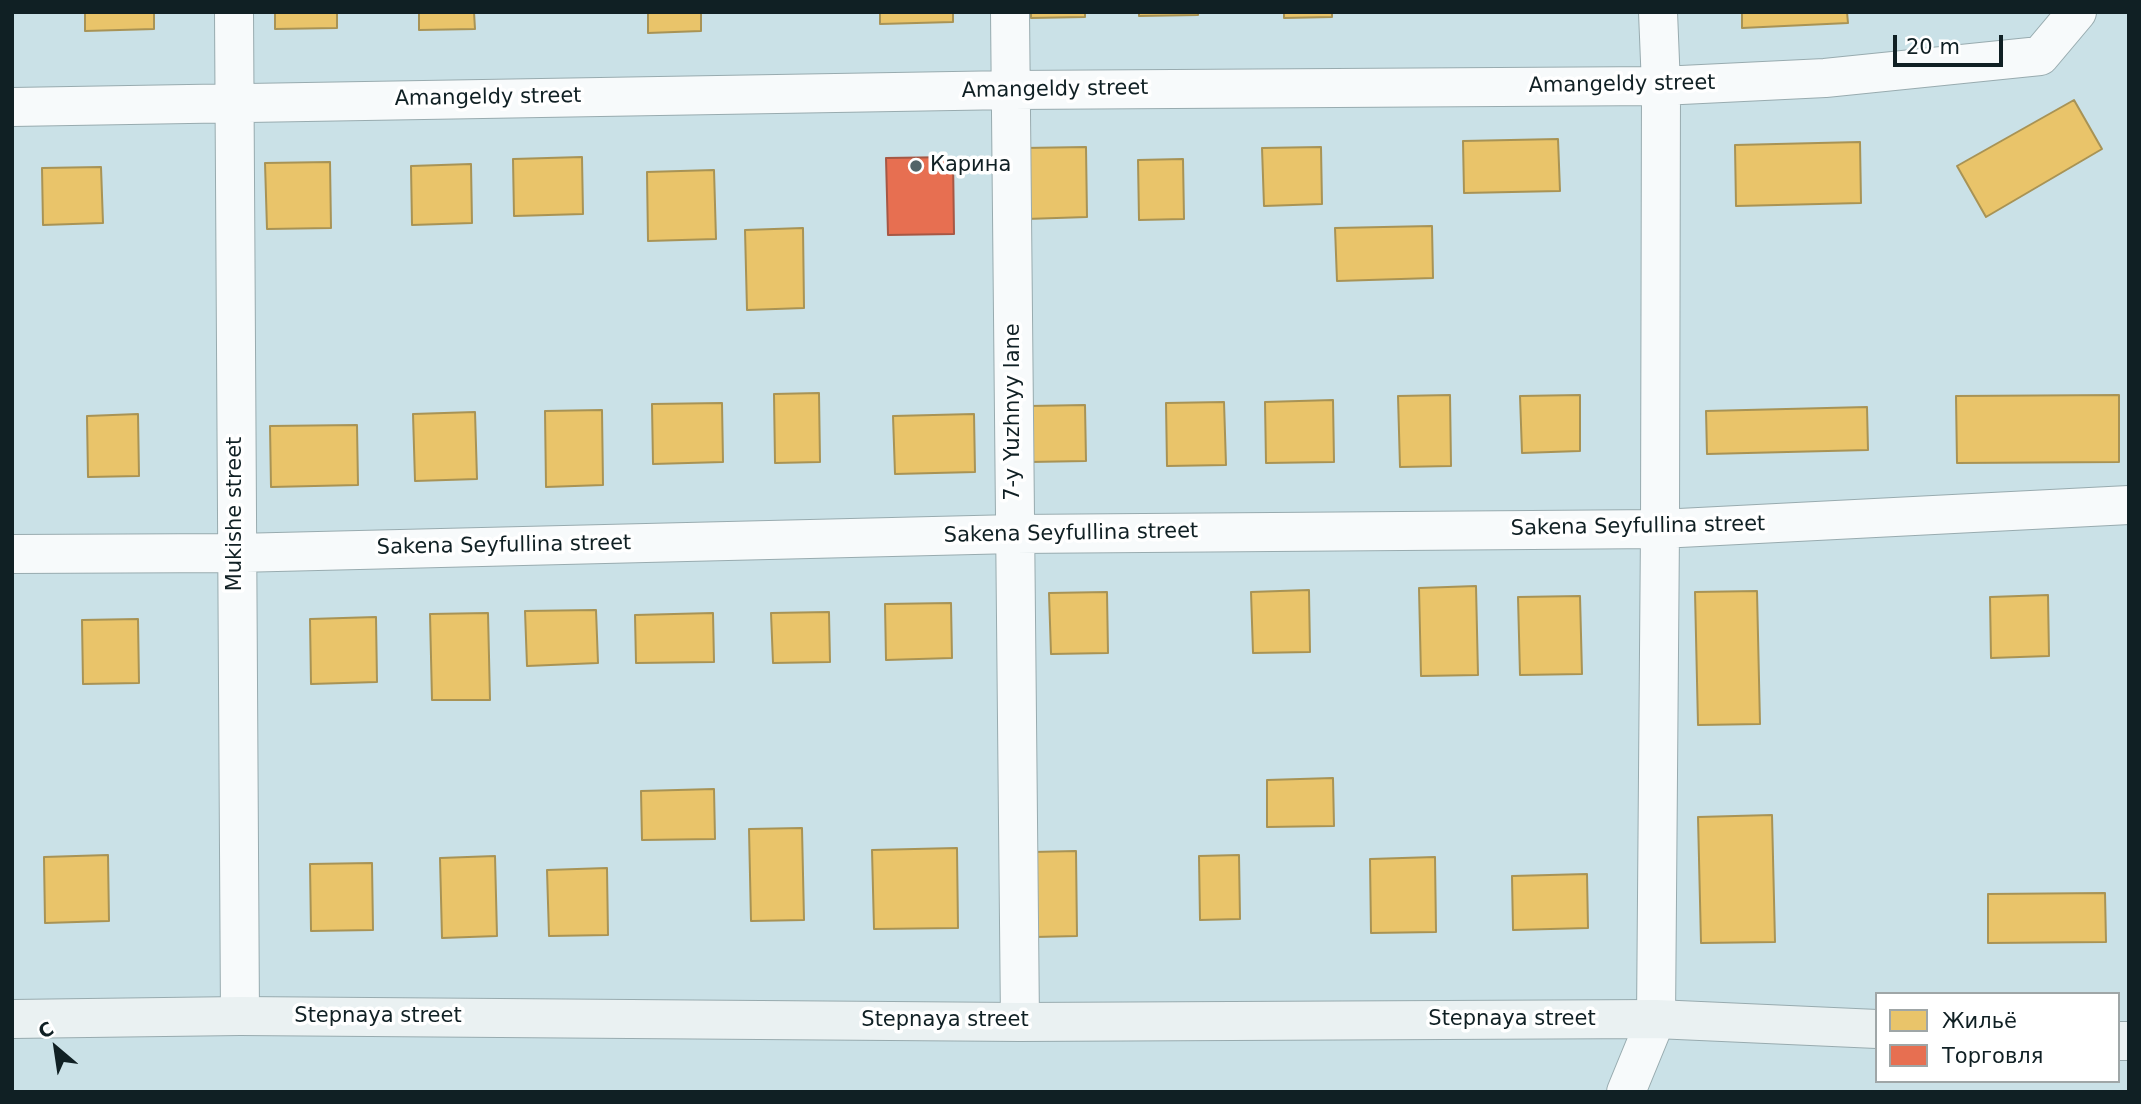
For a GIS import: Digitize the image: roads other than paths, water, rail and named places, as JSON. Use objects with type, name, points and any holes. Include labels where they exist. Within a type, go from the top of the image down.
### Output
[{"type":"street","name":"Mukishe street","points":[[234,12],[240,1016]]},
{"type":"street","name":"7-y Yuzhnyy lane","points":[[1010,12],[1020,1022]]},
{"type":"street","points":[[1626,1092],[1656,1019],[1661,86],[1658,12]]},
{"type":"street","name":"Amangeldy street","points":[[12,107],[1012,90],[1661,86],[1825,78],[2040,55],[2077,12]]},
{"type":"street","name":"Sakena Seyfullina street","points":[[12,554],[236,553],[1015,534],[1660,529],[2129,505]]},
{"type":"street","name":"Stepnaya street","points":[[12,1019],[240,1016],[1020,1022],[1656,1019],[1875,1030]]},
{"type":"place","name":"Карина","points":[[916,166]]}]
